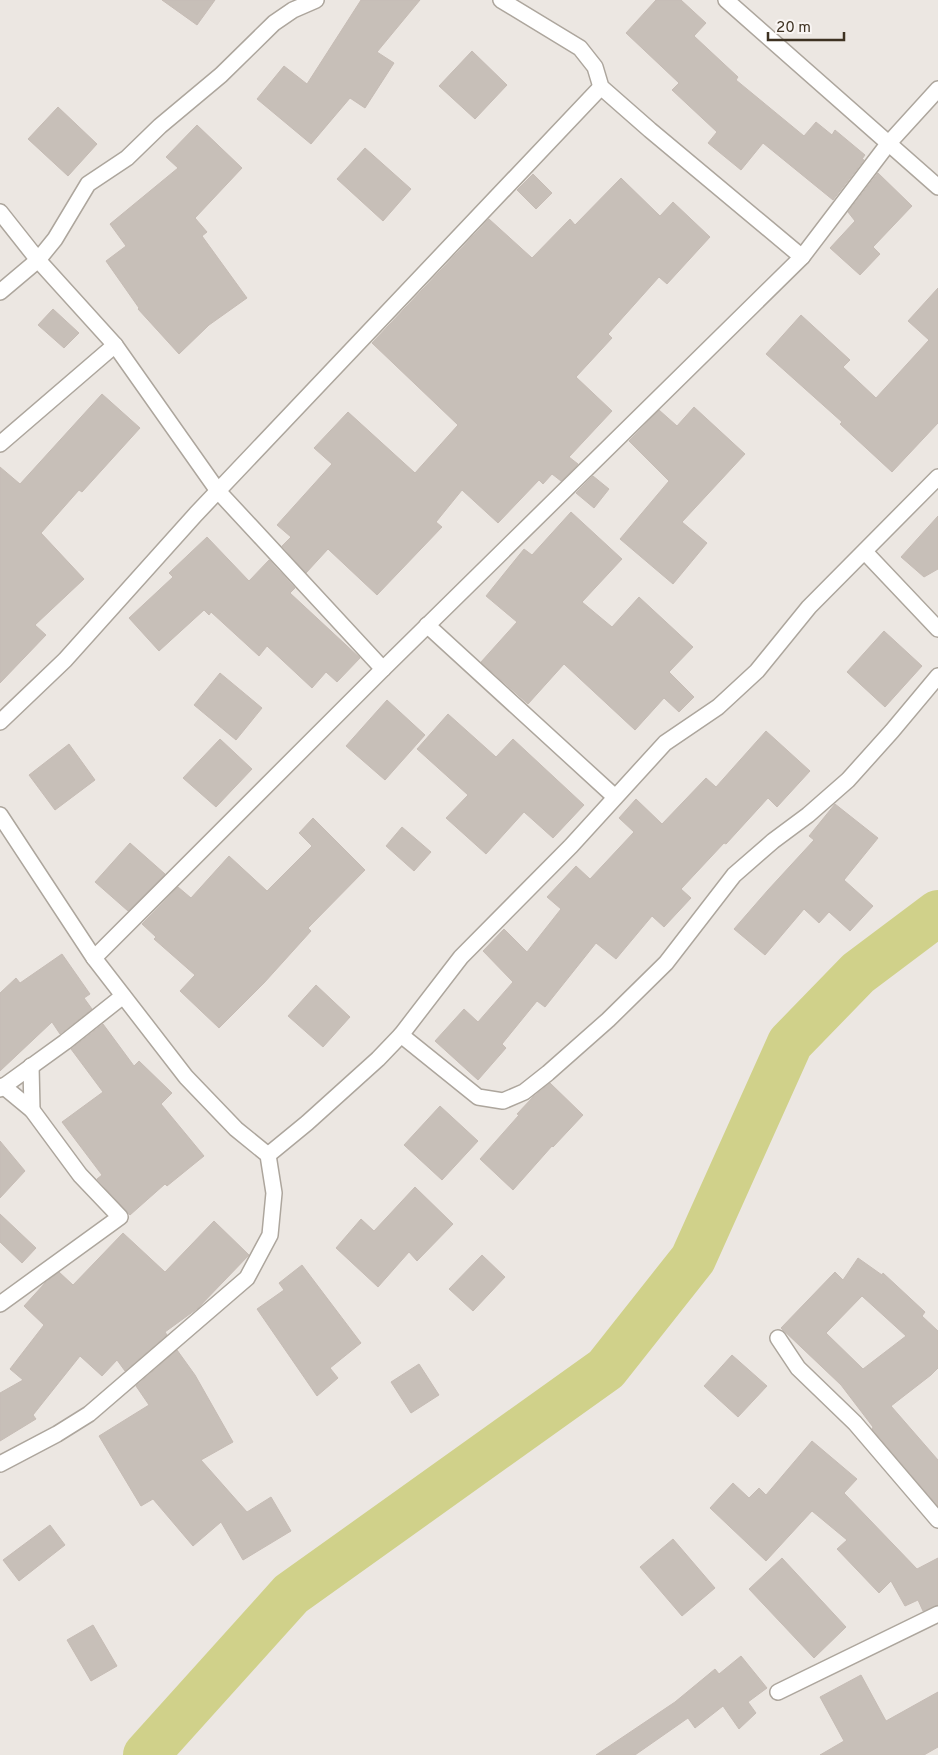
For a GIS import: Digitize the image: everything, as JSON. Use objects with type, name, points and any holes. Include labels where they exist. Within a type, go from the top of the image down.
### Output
[{"type":"street","points":[[0,292],[38,260],[55,239],[88,184],[127,158],[160,126],[221,75],[274,23],[293,10],[316,0]]},
{"type":"street","points":[[502,0],[580,48],[595,67],[601,87],[802,257]]},
{"type":"street","points":[[726,0],[938,187]]},
{"type":"street","points":[[0,722],[65,660],[189,521],[601,87]]},
{"type":"street","points":[[94,958],[427,625],[802,257],[888,144],[938,89]]},
{"type":"street","points":[[0,212],[38,260],[115,345],[218,491],[383,669]]},
{"type":"street","points":[[0,444],[115,345]]},
{"type":"street","points":[[268,1155],[378,1059],[401,1035],[461,958],[571,846],[665,743],[718,707],[757,671],[809,607],[938,477]]},
{"type":"street","points":[[865,552],[938,629]]},
{"type":"street","points":[[427,625],[615,797]]},
{"type":"street","points":[[401,1035],[478,1097],[503,1101],[524,1092],[608,1020],[666,963],[734,875],[772,841],[808,815],[848,780],[938,676]]},
{"type":"street","points":[[0,815],[94,958],[186,1076],[236,1129],[268,1155],[274,1193],[270,1235],[246,1278],[89,1414],[57,1434],[0,1464]]},
{"type":"street","points":[[0,1304],[120,1217],[80,1175],[32,1110],[2,1088],[65,1042],[123,996]]},
{"type":"street","points":[[32,1066],[32,1110]]},
{"type":"street","points":[[778,1338],[798,1368],[855,1423],[938,1520]]},
{"type":"street","points":[[778,1692],[938,1614]]},
{"type":"building","points":[[162,0],[215,0],[197,25]]},
{"type":"building","points":[[361,0],[420,0],[377,52],[394,63],[365,108],[350,98],[311,144],[257,99],[284,66],[307,84]]},
{"type":"building","points":[[656,0],[681,0],[706,23],[694,36],[738,77],[736,80],[804,136],[816,122],[832,135],[835,130],[865,155],[862,159],[864,160],[833,200],[763,143],[741,170],[708,143],[717,132],[672,90],[679,83],[626,33]]},
{"type":"building","points":[[472,51],[507,85],[475,119],[439,86]]},
{"type":"building","points":[[58,107],[97,144],[68,176],[28,139]]},
{"type":"building","points":[[197,125],[242,168],[195,218],[207,232],[202,236],[247,298],[209,325],[179,354],[138,309],[106,261],[126,246],[110,224],[178,168],[166,157]]},
{"type":"building","points":[[365,148],[411,189],[383,221],[337,179]]},
{"type":"building","points":[[878,173],[912,206],[873,247],[880,254],[860,275],[830,248],[855,221],[848,212]]},
{"type":"building","points":[[533,174],[552,193],[536,209],[517,190]]},
{"type":"building","points":[[621,178],[660,216],[673,202],[710,237],[667,284],[659,277],[608,334],[612,338],[576,377],[612,411],[569,457],[578,464],[561,481],[552,474],[543,484],[539,480],[498,523],[462,490],[436,522],[442,527],[377,595],[328,549],[306,573],[282,546],[291,537],[277,525],[332,464],[314,448],[348,412],[415,473],[458,425],[372,343],[489,219],[532,258],[570,219],[575,225]]},
{"type":"building","points":[[938,288],[938,423],[892,472],[840,424],[842,422],[766,354],[801,315],[850,360],[843,367],[876,398],[929,340],[908,321]]},
{"type":"building","points":[[53,309],[79,333],[64,348],[38,325]]},
{"type":"building","points":[[102,394],[140,428],[82,492],[79,490],[41,533],[84,579],[35,625],[46,635],[0,683],[0,467],[20,484]]},
{"type":"building","points":[[694,407],[745,454],[682,522],[707,543],[673,584],[620,539],[669,481],[629,441],[659,410],[677,426]]},
{"type":"building","points":[[593,476],[609,489],[594,508],[576,493]]},
{"type":"building","points":[[571,512],[622,559],[582,602],[612,627],[639,597],[693,647],[669,672],[694,697],[679,712],[664,698],[635,730],[564,664],[528,704],[481,662],[517,622],[486,596],[524,549],[532,555]]},
{"type":"building","points":[[938,516],[938,569],[924,577],[901,557]]},
{"type":"building","points":[[207,537],[249,581],[269,560],[295,588],[290,593],[360,658],[337,682],[326,672],[312,688],[267,646],[259,656],[211,612],[209,615],[204,610],[159,651],[129,618],[173,577],[169,573]]},
{"type":"building","points":[[884,631],[922,666],[885,707],[847,672]]},
{"type":"building","points":[[220,673],[262,708],[236,740],[194,705]]},
{"type":"building","points":[[387,700],[425,735],[385,780],[346,746]]},
{"type":"building","points":[[448,714],[496,757],[513,739],[584,805],[553,838],[524,812],[486,854],[446,818],[468,795],[417,749]]},
{"type":"building","points":[[766,731],[810,771],[777,807],[768,798],[726,844],[724,843],[681,889],[691,898],[664,927],[652,916],[616,959],[596,943],[545,1007],[537,1001],[502,1044],[506,1048],[478,1080],[435,1041],[464,1009],[478,1022],[513,982],[483,951],[504,929],[527,952],[561,909],[547,897],[576,866],[590,879],[634,832],[619,818],[636,799],[662,824],[706,778],[716,787]]},
{"type":"building","points":[[220,739],[252,769],[216,807],[183,778]]},
{"type":"building","points":[[69,744],[95,780],[55,810],[29,775]]},
{"type":"building","points":[[835,804],[878,838],[844,880],[873,906],[850,931],[829,912],[819,923],[804,909],[765,955],[734,929],[814,840],[809,836]]},
{"type":"building","points":[[313,818],[365,870],[308,928],[311,931],[264,983],[219,1028],[180,991],[195,975],[154,939],[156,937],[142,924],[178,887],[191,898],[229,856],[267,891],[312,846],[299,833]]},
{"type":"building","points":[[402,827],[431,852],[414,871],[386,846]]},
{"type":"building","points":[[130,843],[165,874],[128,911],[95,882]]},
{"type":"building","points":[[62,954],[90,994],[84,998],[92,1009],[60,1034],[52,1022],[0,1071],[0,993],[16,978],[20,983]]},
{"type":"building","points":[[316,985],[350,1017],[323,1047],[288,1016]]},
{"type":"building","points":[[103,1024],[134,1066],[139,1061],[172,1093],[161,1104],[204,1156],[167,1186],[165,1184],[130,1215],[97,1179],[102,1175],[62,1122],[103,1092],[71,1049]]},
{"type":"building","points":[[550,1083],[583,1115],[552,1146],[513,1190],[480,1159],[519,1115],[517,1114]]},
{"type":"building","points":[[440,1106],[478,1141],[442,1180],[404,1145]]},
{"type":"building","points":[[0,1141],[25,1171],[0,1198]]},
{"type":"building","points":[[415,1187],[453,1224],[417,1261],[409,1252],[378,1287],[336,1248],[361,1219],[374,1231]]},
{"type":"building","points":[[0,1214],[36,1248],[22,1263],[0,1242]]},
{"type":"building","points":[[214,1221],[249,1255],[198,1308],[165,1332],[167,1335],[125,1371],[117,1360],[102,1376],[80,1356],[33,1415],[36,1419],[0,1441],[0,1393],[23,1380],[10,1369],[44,1325],[24,1306],[45,1283],[59,1272],[73,1285],[123,1233],[165,1272]]},
{"type":"building","points":[[482,1255],[505,1277],[473,1311],[449,1289]]},
{"type":"building","points":[[858,1258],[882,1275],[883,1273],[925,1312],[922,1316],[938,1331],[938,1368],[891,1406],[938,1460],[938,1506],[872,1429],[873,1427],[841,1385],[781,1328],[835,1272],[843,1280]],"holes":[[[862,1296],[906,1336],[863,1369],[826,1333]]]},
{"type":"building","points":[[302,1265],[361,1343],[330,1368],[338,1378],[317,1396],[257,1309],[284,1290],[279,1283]]},
{"type":"building","points":[[177,1350],[195,1375],[233,1442],[201,1460],[247,1512],[271,1497],[291,1531],[243,1560],[221,1522],[193,1546],[153,1499],[141,1506],[99,1436],[149,1405],[136,1386]]},
{"type":"building","points":[[732,1355],[767,1386],[738,1417],[704,1386]]},
{"type":"building","points":[[419,1364],[439,1395],[411,1413],[391,1382]]},
{"type":"building","points":[[812,1441],[857,1479],[844,1493],[917,1569],[938,1558],[938,1605],[923,1611],[918,1600],[905,1606],[891,1581],[879,1593],[837,1549],[847,1540],[812,1511],[766,1561],[710,1508],[733,1483],[749,1498],[759,1488],[766,1495]]},
{"type":"building","points":[[50,1525],[65,1545],[19,1581],[3,1560]]},
{"type":"building","points":[[673,1539],[715,1588],[682,1616],[640,1567]]},
{"type":"building","points":[[782,1558],[846,1627],[814,1658],[749,1589]]},
{"type":"building","points":[[93,1625],[117,1666],[91,1681],[67,1640]]},
{"type":"building","points":[[741,1656],[767,1688],[748,1702],[756,1713],[739,1729],[723,1706],[695,1728],[688,1718],[635,1755],[596,1755],[675,1702],[715,1669],[719,1674]]},
{"type":"building","points":[[861,1675],[886,1721],[938,1692],[938,1747],[924,1755],[820,1755],[844,1741],[820,1697]]},
{"type":"waterway","points":[[146,1755],[291,1594],[606,1369],[693,1259],[790,1043],[858,973],[938,913]]}]
